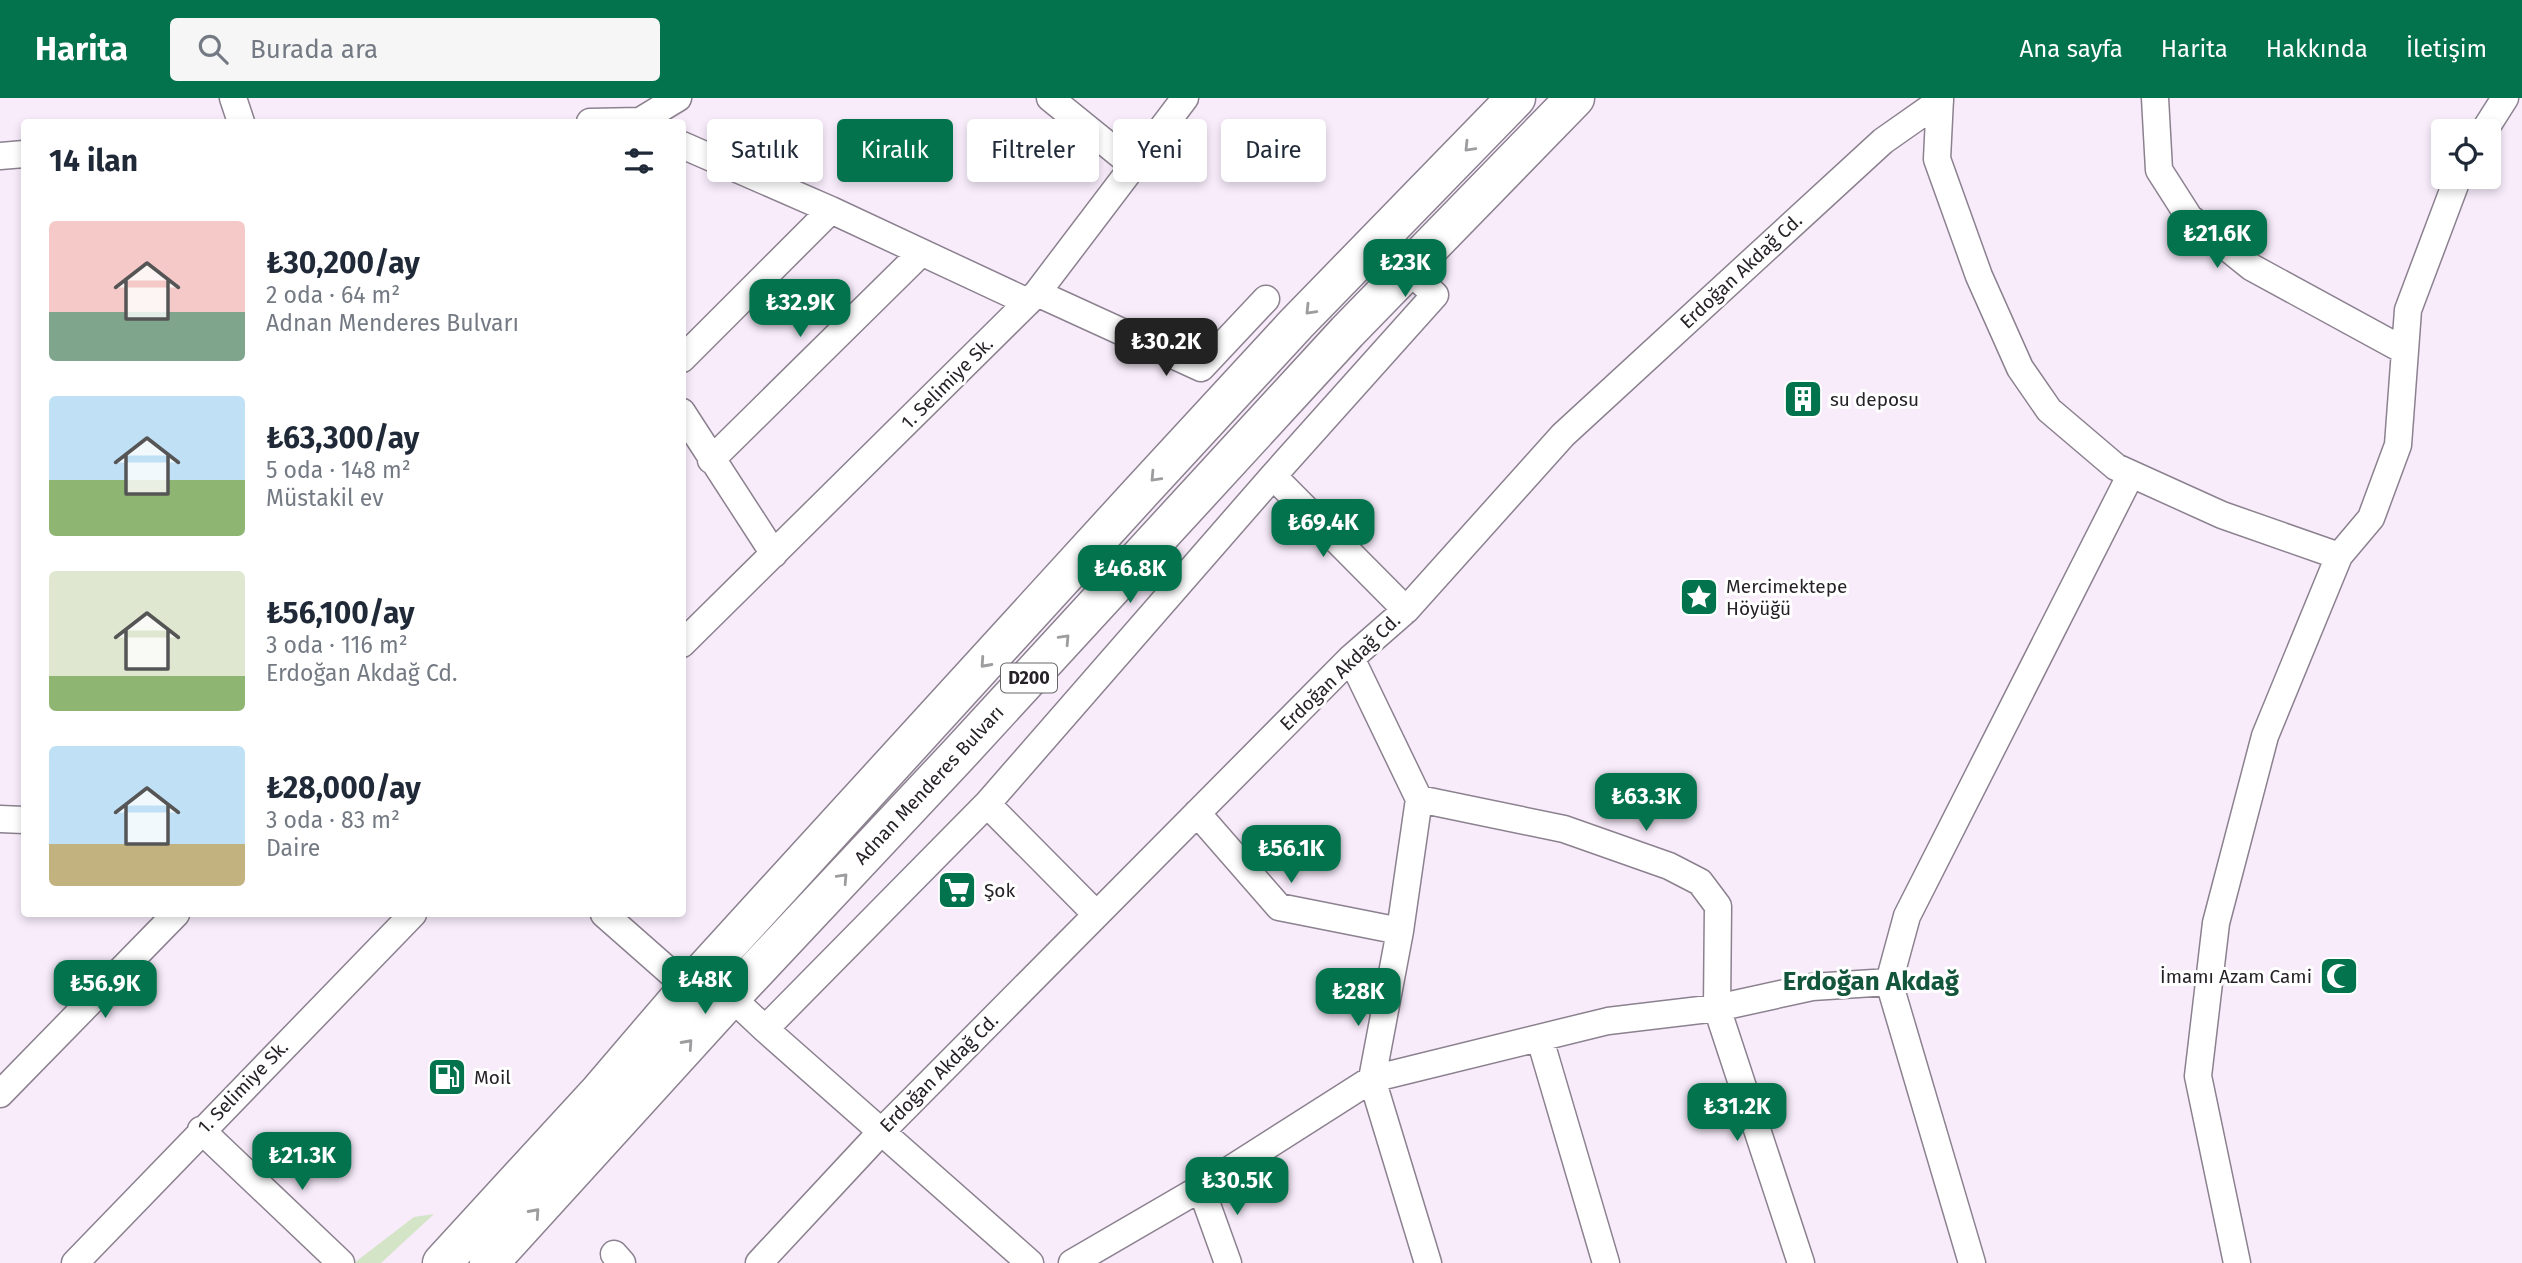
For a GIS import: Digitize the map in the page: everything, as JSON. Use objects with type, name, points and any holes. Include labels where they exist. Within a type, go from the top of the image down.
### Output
[{"type":"highway","name":"Adnan Menderes Bulvarı","points":[[442,1263],[599,1092],[688,988],[1296,324],[1516,98]]},
{"type":"highway","name":"Adnan Menderes Bulvarı","points":[[489,1263],[731,997],[959,754],[1347,332],[1575,98]]},
{"type":"street","points":[[233,98],[240,119]]},
{"type":"street","points":[[646,119],[678,98]]},
{"type":"street","points":[[1050,98],[1113,149]]},
{"type":"street","name":"1. Selimiye Sk.","points":[[1169,119],[1185,98]]},
{"type":"street","points":[[2155,98],[2159,170],[2189,217],[2251,267],[2404,351]]},
{"type":"street","points":[[2492,119],[2505,98]]},
{"type":"street","points":[[1940,100],[1937,159],[1979,276],[2020,368],[2049,410],[2116,467],[2222,515],[2339,556]]},
{"type":"street","name":"Erdoğan Akdağ Cd.","points":[[759,1263],[881,1132],[1096,914],[1350,658],[1406,610],[1563,435],[1883,141],[1940,100]]},
{"type":"street","points":[[686,147],[922,253],[1201,368],[1266,299]]},
{"type":"street","points":[[0,156],[21,154]]},
{"type":"street","name":"1. Selimiye Sk.","points":[[686,640],[1032,298],[1122,182]]},
{"type":"street","points":[[2237,1263],[2198,1076],[2216,923],[2265,736],[2339,556],[2371,517],[2398,445],[2408,310],[2453,189]]},
{"type":"street","points":[[686,355],[831,210]]},
{"type":"street","points":[[711,460],[922,253]]},
{"type":"street","points":[[765,1029],[987,804],[1435,295],[1408,269]]},
{"type":"street","points":[[686,419],[774,554]]},
{"type":"street","points":[[1972,1263],[1889,982],[1907,916],[2131,474]]},
{"type":"street","points":[[1273,476],[1406,610]]},
{"type":"street","points":[[1350,658],[1419,799],[1401,931],[1373,1079],[1428,1263]]},
{"type":"street","points":[[1419,799],[1564,829],[1669,866],[1700,882],[1718,906],[1717,1008],[1801,1263]]},
{"type":"street","points":[[987,804],[1096,914]]},
{"type":"street","points":[[1197,813],[1279,906],[1401,931]]},
{"type":"street","points":[[5,1077],[173,917]]},
{"type":"street","name":"1. Selimiye Sk.","points":[[75,1263],[410,917]]},
{"type":"street","points":[[607,917],[688,988],[731,997],[1030,1263]]},
{"type":"street","points":[[1072,1263],[1201,1188],[1373,1079],[1608,1020],[1717,1008],[1812,987],[1889,982]]},
{"type":"street","points":[[1540,1039],[1605,1263]]},
{"type":"street","points":[[201,1130],[341,1263]]},
{"type":"street","points":[[1201,1188],[1228,1263]]},
{"type":"green space","points":[[434,1214],[381,1263],[354,1263],[414,1217]]},
{"type":"place","name":"su deposu","points":[[1803,399]]},
{"type":"place","name":"Mercimektepe Höyüğü","points":[[1699,597]]},
{"type":"place","name":"Şok","points":[[957,890]]},
{"type":"place","name":"İmamı Azam Cami","points":[[2339,976]]},
{"type":"place","name":"Moil","points":[[447,1077]]},
{"type":"district","name":"Erdoğan Akdağ","points":[[1871,981]]}]
